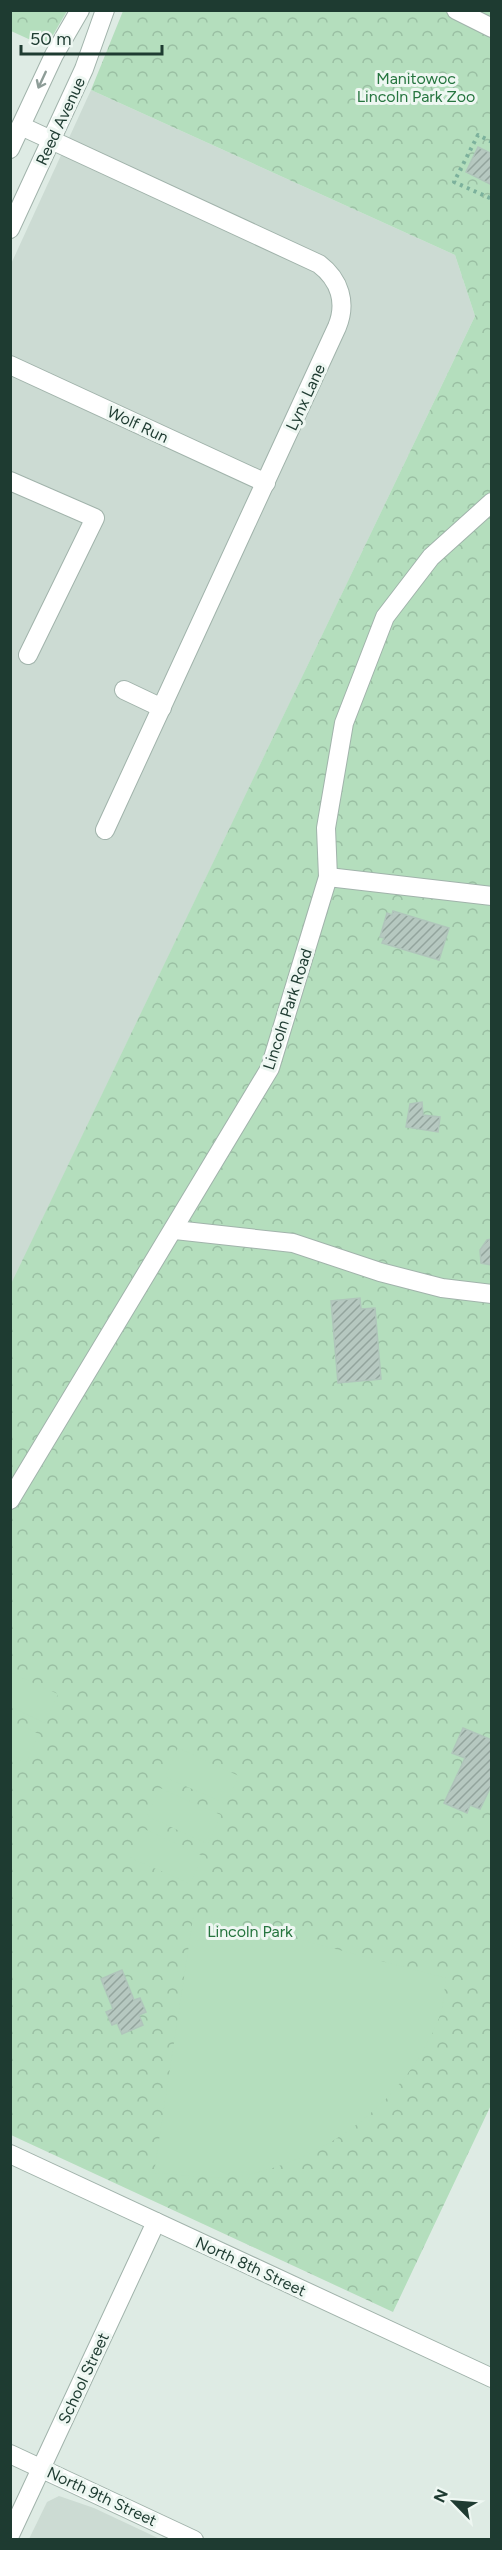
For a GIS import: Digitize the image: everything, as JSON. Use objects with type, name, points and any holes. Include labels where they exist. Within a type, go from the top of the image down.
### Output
[{"type":"street","name":"Reed Avenue","points":[[10,148],[54,55],[80,10]]},
{"type":"street","name":"Reed Avenue","points":[[10,229],[17,196],[51,140],[84,69],[105,10]]},
{"type":"street","points":[[456,10],[492,28]]},
{"type":"street","name":"Lynx Lane","points":[[21,126],[319,264],[332,276],[340,292],[342,316],[105,830]]},
{"type":"street","name":"Wolf Run","points":[[10,365],[266,483]]},
{"type":"street","points":[[10,481],[95,518],[28,655]]},
{"type":"street","name":"Lincoln Park Road","points":[[10,1500],[175,1230],[270,1068],[328,877],[326,828],[344,723],[385,617],[431,557],[492,502]]},
{"type":"street","points":[[124,690],[162,708]]},
{"type":"street","points":[[328,877],[492,896]]},
{"type":"street","points":[[175,1230],[293,1243],[421,1283],[492,1294]]},
{"type":"street","name":"North 8th Street","points":[[10,2154],[489,2372]]},
{"type":"street","name":"School Street","points":[[10,2535],[156,2222]]},
{"type":"street","name":"North 9th Street","points":[[10,2454],[194,2540]]},
{"type":"path","points":[[492,142],[478,135],[454,182],[492,199]]},
{"type":"shaded area","points":[[91,90],[455,255],[475,316],[11,1285],[11,264]]},
{"type":"shaded area","points":[[59,2496],[94,2508],[160,2539],[29,2539],[47,2502]]},
{"type":"green space","points":[[11,10],[67,11],[46,47],[11,31]]},
{"type":"green space","name":"Lincoln Park","points":[[123,11],[491,11],[492,2103],[393,2312],[11,2135],[10,1286],[475,316],[455,255],[91,90]]},
{"type":"green space","points":[[11,1673],[58,1694],[45,1723],[11,1707]]},
{"type":"green space","points":[[11,1721],[39,1734],[26,1763],[11,1755]]},
{"type":"green space","points":[[178,1748],[239,1776],[226,1804],[165,1777]]},
{"type":"green space","points":[[160,1788],[221,1815],[208,1844],[147,1816]]},
{"type":"green space","points":[[142,1828],[203,1856],[190,1884],[129,1857]]},
{"type":"green space","points":[[194,1912],[446,1978],[441,2013],[425,2048],[385,2100],[333,2141],[273,2168],[241,2176],[209,2177],[154,2173]]},
{"type":"building","points":[[478,147],[492,154],[492,185],[466,172]]},
{"type":"building","points":[[393,911],[449,928],[439,960],[382,943],[384,938],[380,937],[387,913],[392,915]]},
{"type":"building","points":[[422,1102],[423,1115],[440,1117],[438,1132],[406,1127],[410,1104]]},
{"type":"building","points":[[492,1239],[492,1265],[481,1263],[480,1250],[487,1240]]},
{"type":"building","points":[[360,1298],[361,1309],[375,1308],[381,1379],[338,1383],[331,1301]]},
{"type":"building","points":[[463,1728],[492,1740],[492,1784],[480,1809],[470,1805],[467,1813],[444,1803],[465,1758],[452,1753]]},
{"type":"building","points":[[122,1970],[134,2000],[140,1998],[146,2012],[139,2015],[143,2025],[122,2034],[117,2023],[112,2025],[106,2012],[113,2009],[101,1979]]},
{"type":"park label","name":"Manitowoc Lincoln Park Zoo","points":[[416,87]]}]
